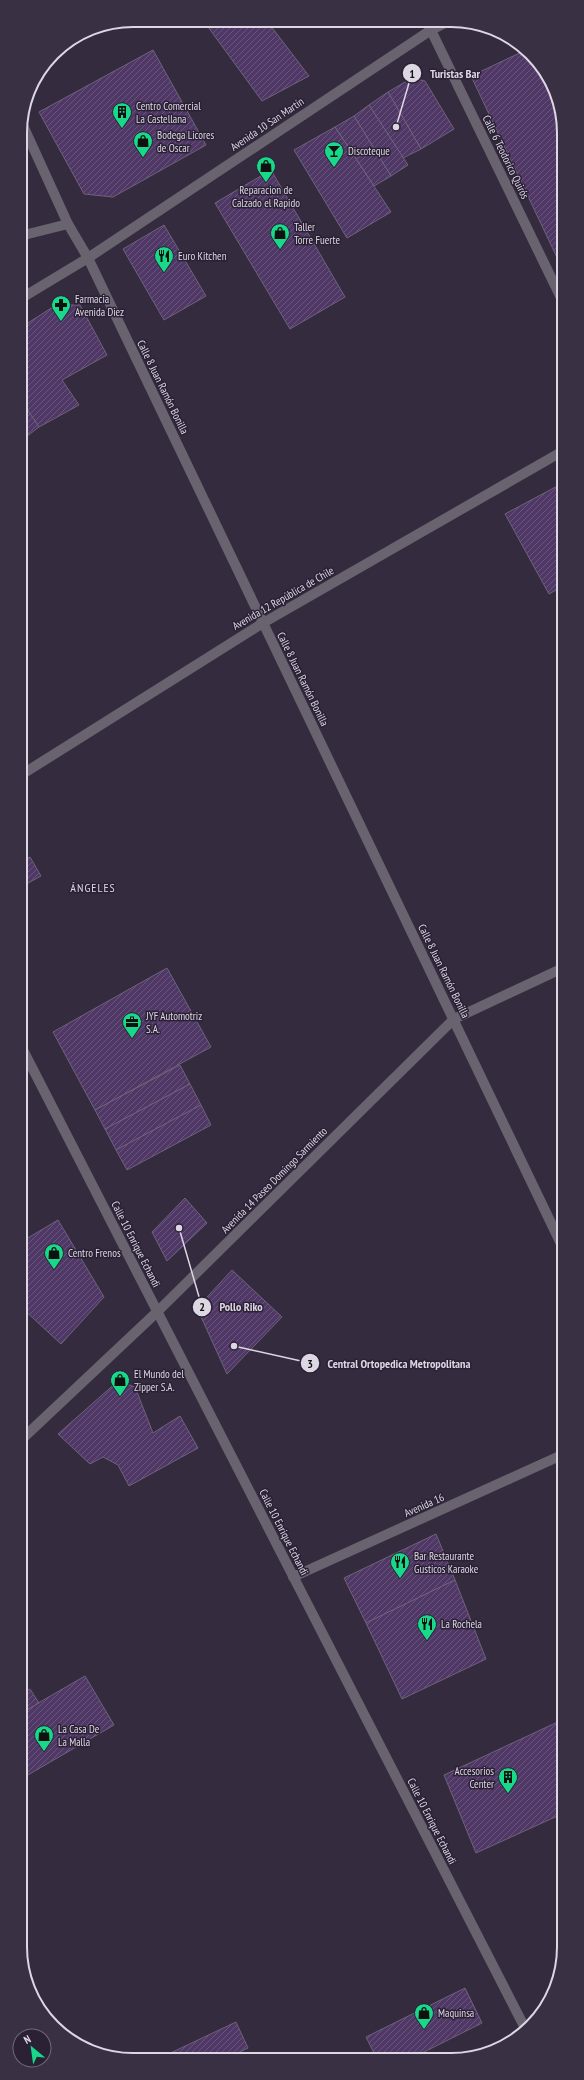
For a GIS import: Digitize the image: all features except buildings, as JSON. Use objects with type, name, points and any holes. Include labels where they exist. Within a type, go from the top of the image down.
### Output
[{"type":"street","name":"Avenida 10 San Martín","points":[[27,295],[88,258],[428,27]]},
{"type":"street","name":"Calle 6 Teodorico Quirós","points":[[429,27],[557,290]]},
{"type":"street","name":"Calle 8 Juan Ramón Bonilla","points":[[27,134],[68,224],[88,258],[557,1233]]},
{"type":"street","points":[[27,234],[68,224]]},
{"type":"street","name":"Avenida 12 República de Chile","points":[[27,771],[263,623],[557,454]]},
{"type":"street","name":"Avenida 14 Paseo Domingo Sarmiento","points":[[27,1434],[157,1312],[454,1019],[557,971]]},
{"type":"street","name":"Calle 10 Enrique Echandi","points":[[27,1058],[523,2025]]},
{"type":"street","name":"Avenida 16","points":[[293,1577],[557,1457]]},
{"type":"place","name":"Turistas Bar","points":[[396,127]]},
{"type":"place","name":"Centro Comercial La Castellana","points":[[122,129]]},
{"type":"place","name":"Bodega Licores de Oscar","points":[[143,158]]},
{"type":"place","name":"Discoteque","points":[[334,168]]},
{"type":"place","name":"Reparacion de Calzado el Rapido","points":[[266,183]]},
{"type":"place","name":"Taller Torre Fuerte","points":[[280,250]]},
{"type":"place","name":"Euro Kitchen","points":[[164,273]]},
{"type":"place","name":"Farmacia Avenida Diez","points":[[61,322]]},
{"type":"place","name":"JYF Automotriz S.A.","points":[[132,1039]]},
{"type":"place","name":"Pollo Riko","points":[[179,1228]]},
{"type":"place","name":"Centro Frenos","points":[[54,1270]]},
{"type":"place","name":"Central Ortopedica Metropolitana","points":[[234,1346]]},
{"type":"place","name":"El Mundo del Zipper S.A.","points":[[120,1397]]},
{"type":"place","name":"Bar Restaurante Gusticos Karaoke","points":[[400,1579]]},
{"type":"place","name":"La Rochela","points":[[427,1641]]},
{"type":"place","name":"La Casa De La Malla","points":[[44,1752]]},
{"type":"place","name":"Accesorios Center","points":[[508,1794]]},
{"type":"place","name":"Maquinsa","points":[[424,2030]]},
{"type":"district","name":"ÁNGELES","points":[[93,888]]}]
